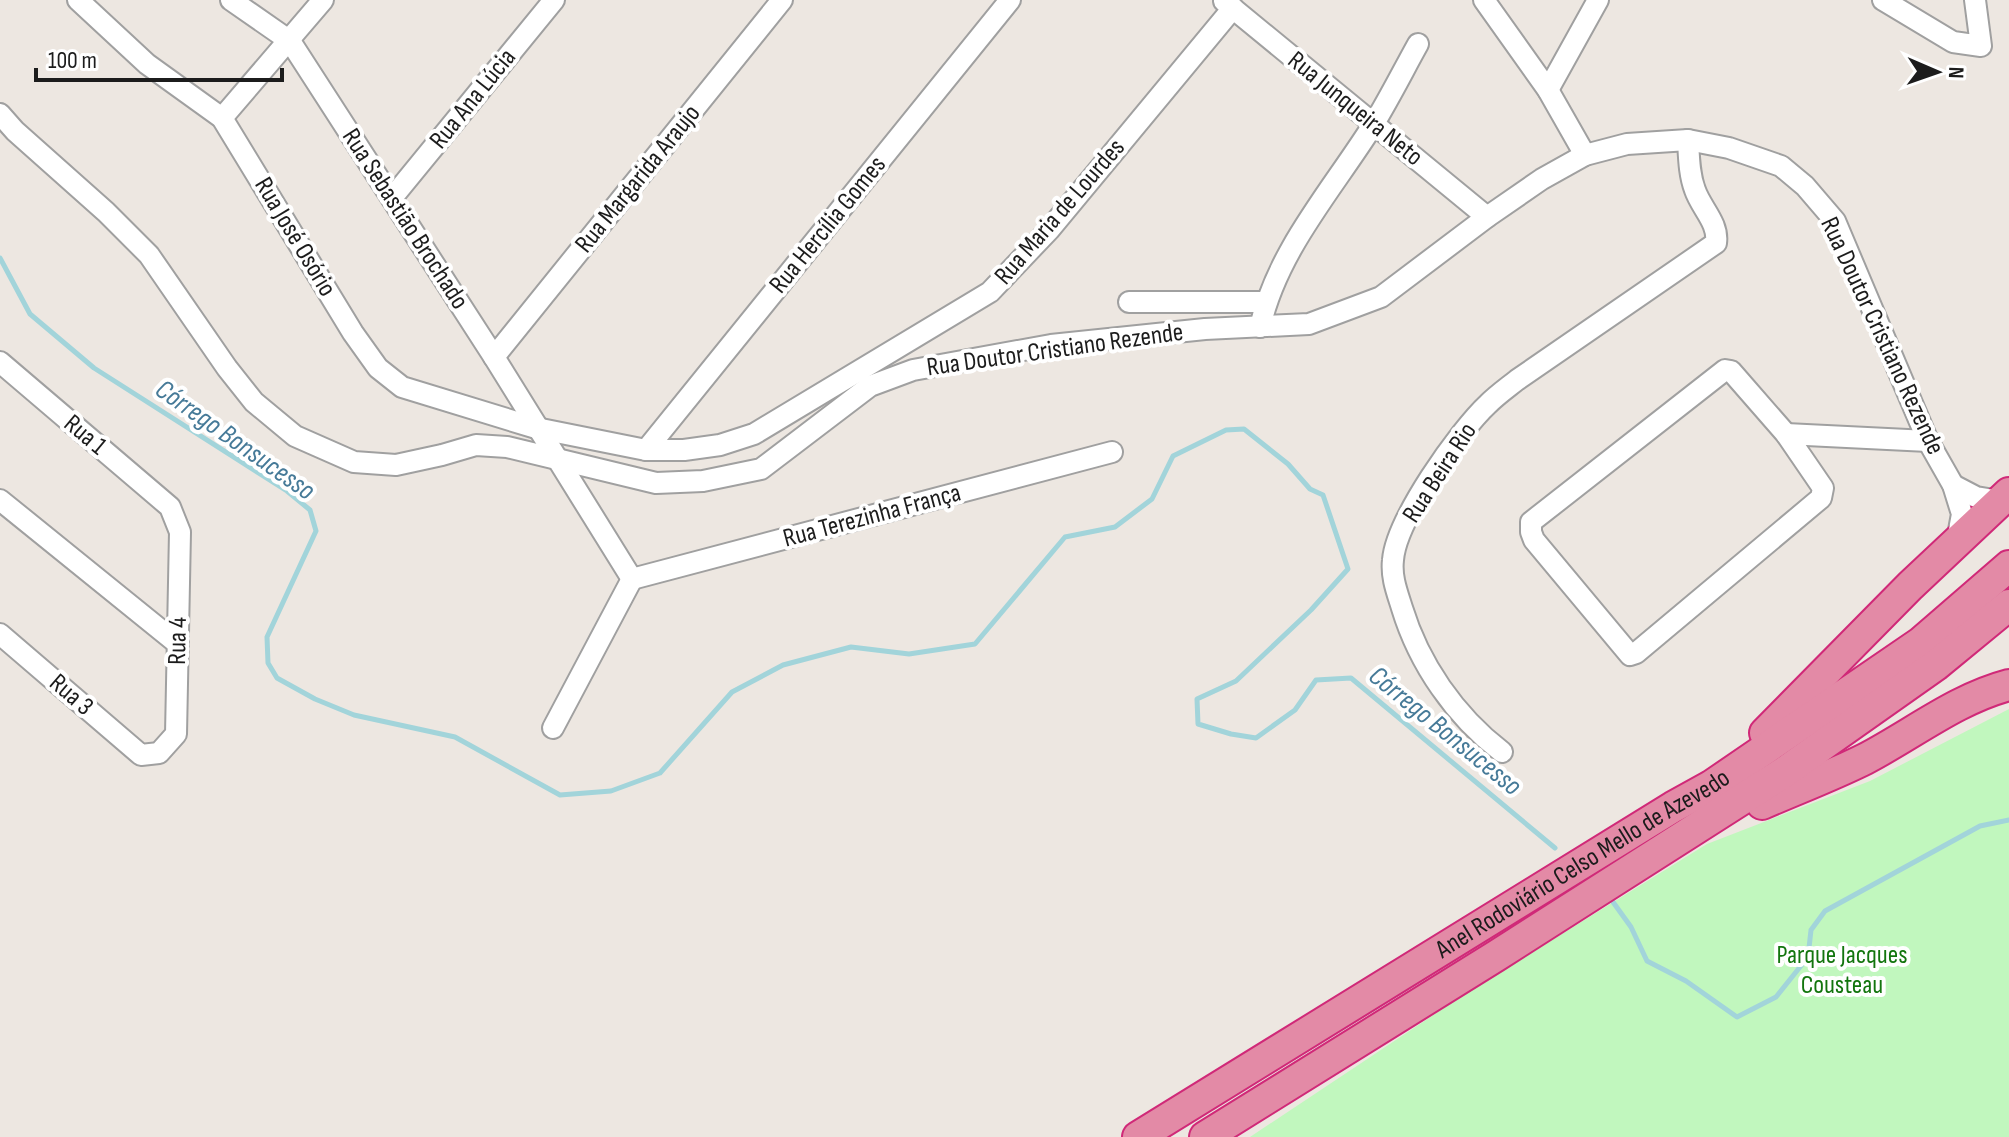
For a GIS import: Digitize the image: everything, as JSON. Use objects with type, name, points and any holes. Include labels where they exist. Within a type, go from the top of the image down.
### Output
[{"type":"highway","points":[[1711,786],[1910,586],[2005,497]]},
{"type":"highway","name":"Anel Rodoviário Celso Mello de Azevedo","points":[[1138,1137],[1711,786],[1920,643],[2009,566]]},
{"type":"highway","name":"Anel Rodoviário Celso Mello de Azevedo","points":[[1205,1137],[1783,773],[1936,665],[2009,605]]},
{"type":"highway","points":[[1631,869],[1761,805],[1865,759],[1959,704],[2009,685]]},
{"type":"street","name":"Rua José Osório","points":[[78,0],[147,64],[222,118],[345,320],[378,368],[402,387],[536,428]]},
{"type":"street","name":"Rua Sebastião Brochado","points":[[231,0],[290,41],[494,357],[536,428],[552,466],[632,579]]},
{"type":"street","points":[[222,118],[323,0]]},
{"type":"street","name":"Rua Ana Lúcia","points":[[392,198],[554,0]]},
{"type":"street","name":"Rua Margarida Araujo","points":[[494,357],[782,0]]},
{"type":"street","name":"Rua Hercília Gomes","points":[[646,450],[1010,0]]},
{"type":"street","points":[[1484,0],[1548,90],[1585,155]]},
{"type":"street","points":[[1548,90],[1598,0]]},
{"type":"street","points":[[1883,0],[1953,42],[1981,46],[1975,0]]},
{"type":"street","name":"Rua Maria de Lourdes","points":[[536,428],[646,450],[684,450],[720,445],[754,434],[990,292],[1049,230],[1228,4]]},
{"type":"street","name":"Rua Junqueira Neto","points":[[1228,4],[1487,217]]},
{"type":"street","points":[[1260,327],[1266,302],[1280,269],[1373,124],[1418,44]]},
{"type":"street","name":"Rua Doutor Cristiano Rezende","points":[[0,114],[149,255],[254,402],[295,436],[354,462],[396,465],[476,445],[507,447],[552,466],[656,483],[703,481],[761,469],[870,386],[913,370],[1051,345],[1205,329],[1309,324],[1381,297],[1487,217],[1542,179],[1585,155],[1627,144],[1688,140],[1729,148],[1781,166],[1805,186],[1835,221],[1928,441],[1953,485],[1962,514],[1957,541]]},
{"type":"street","name":"Rua Beira Rio","points":[[1502,752],[1485,739],[1450,701],[1412,641],[1394,582],[1393,559],[1398,538],[1420,496],[1454,444],[1488,404],[1517,380],[1716,243],[1716,229],[1696,194],[1690,176],[1688,140]]},
{"type":"street","points":[[1129,302],[1266,302]]},
{"type":"street","name":"Rua 1","points":[[0,362],[170,507]]},
{"type":"street","points":[[1786,434],[1823,488],[1821,498],[1636,653],[1625,653],[1534,540],[1531,522],[1725,370],[1731,371],[1786,434],[1928,441]]},
{"type":"street","name":"Rua Terezinha França","points":[[632,579],[1112,452]]},
{"type":"street","name":"Rua Doutor Cristiano Rezende","points":[[1953,485],[1976,497],[2005,497]]},
{"type":"street","points":[[0,500],[178,644]]},
{"type":"street","name":"Rua 4","points":[[141,755],[159,753],[176,734],[180,532],[170,507]]},
{"type":"street","points":[[553,728],[632,579]]},
{"type":"street","name":"Rua 3","points":[[0,634],[141,755]]},
{"type":"green space","name":"Parque Jacques Cousteau","points":[[2009,709],[2009,1137],[1250,1137],[1462,996],[1707,844],[1870,781]]},
{"type":"waterway","name":"Córrego Bonsucesso","points":[[0,258],[30,314],[94,368],[287,491],[310,510],[316,531],[267,637],[268,663],[277,678],[315,699],[354,715],[455,737],[560,795],[611,791],[660,773],[732,692],[783,665],[851,647],[909,654],[975,644],[1065,537],[1115,527],[1152,499],[1173,456],[1226,430],[1244,429],[1288,464],[1310,489],[1323,495],[1348,569],[1311,610],[1236,681],[1197,699],[1198,724],[1256,738],[1295,710],[1316,680],[1351,678],[1555,848]]},
{"type":"waterway","name":"Córrego Bonsucesso","points":[[1613,902],[1631,927],[1647,961],[1686,981],[1737,1017],[1776,997],[1808,957],[1811,930],[1825,911],[1980,826],[2009,820]]}]
